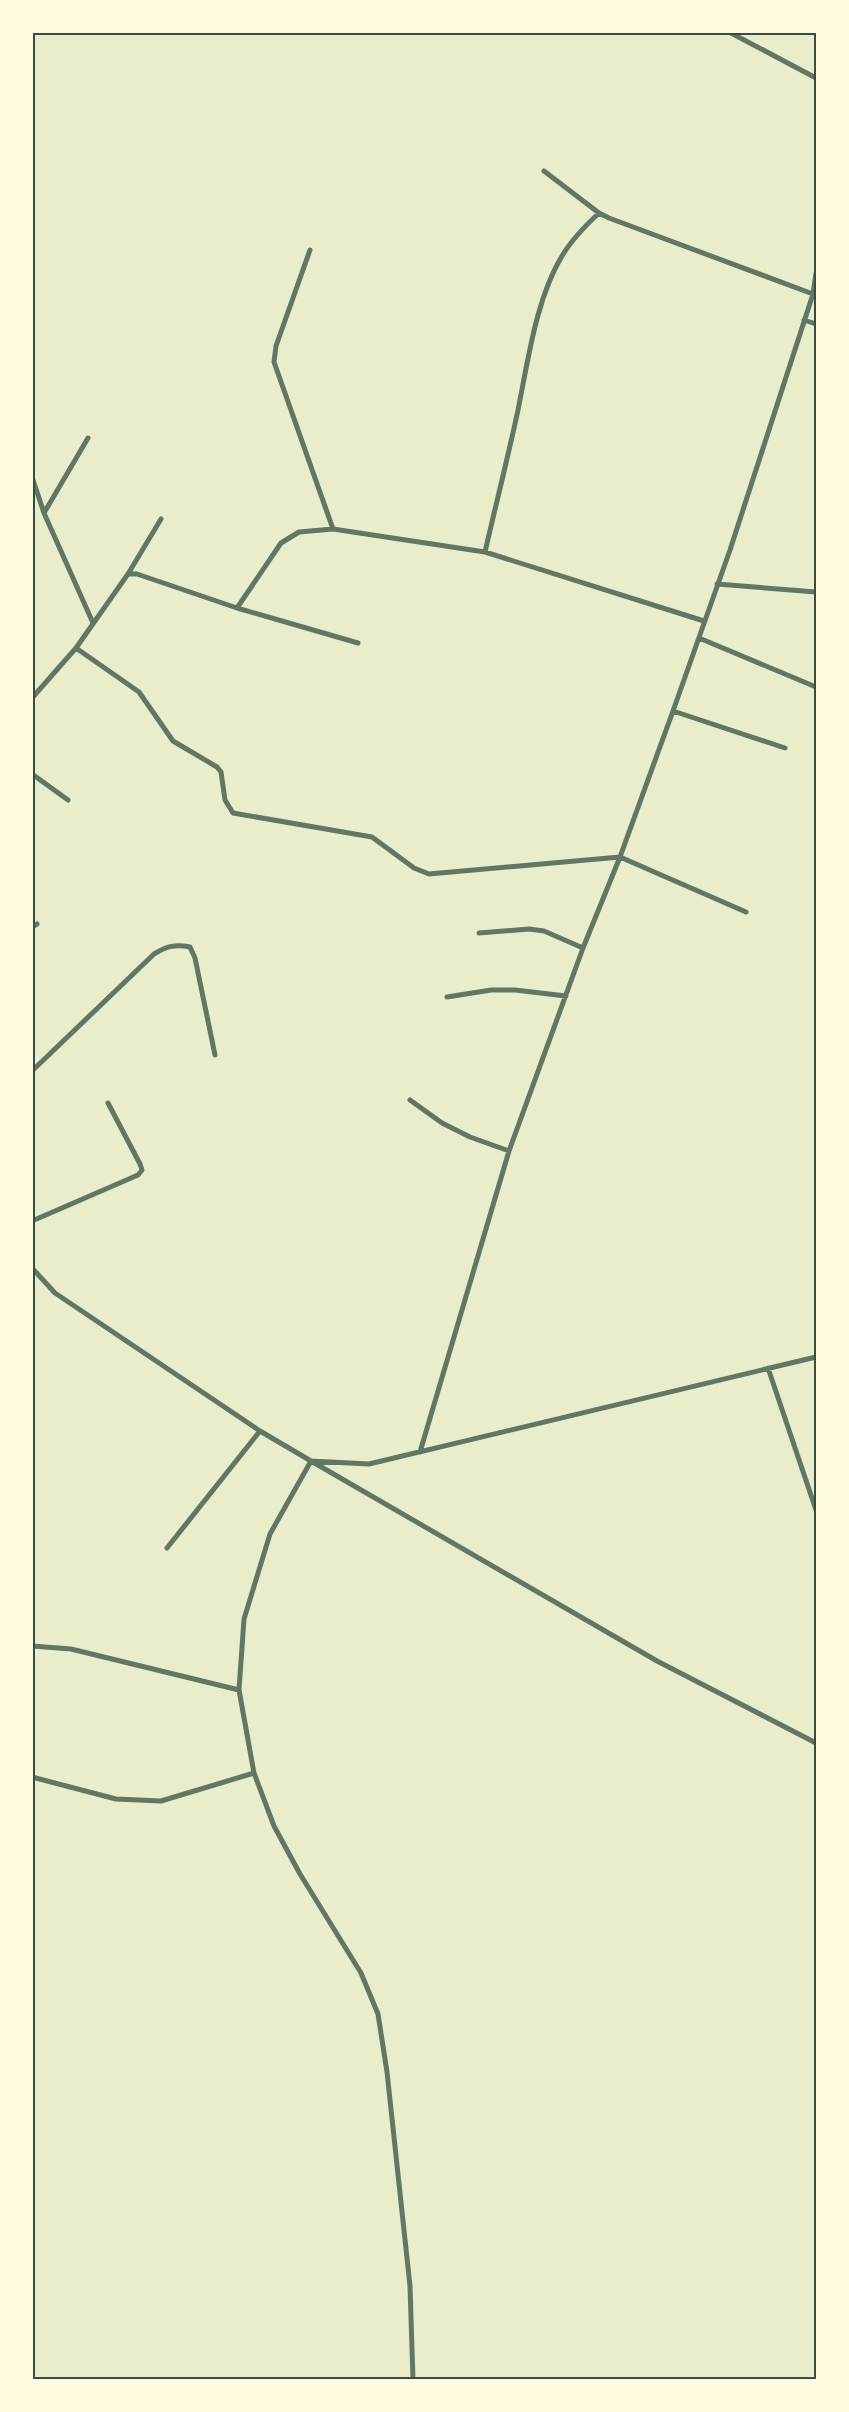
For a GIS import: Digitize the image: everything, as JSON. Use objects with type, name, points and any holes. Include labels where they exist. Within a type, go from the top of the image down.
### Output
[{"type":"street","points":[[729,32],[816,78]]},
{"type":"street","points":[[544,171],[599,213],[813,294]]},
{"type":"street","points":[[485,552],[509,452],[532,338],[548,287],[561,256],[579,232],[599,213]]},
{"type":"street","points":[[310,250],[276,346],[274,362],[333,529]]},
{"type":"street","points":[[420,1452],[509,1151],[583,948],[620,857],[673,710],[717,584],[813,294],[816,273]]},
{"type":"street","points":[[804,320],[816,324]]},
{"type":"street","points":[[44,513],[88,438]]},
{"type":"street","points":[[32,477],[44,513],[93,623]]},
{"type":"street","points":[[32,698],[76,648],[128,574],[161,519]]},
{"type":"street","points":[[237,608],[281,543],[299,532],[333,529],[485,552],[704,621]]},
{"type":"street","points":[[128,574],[137,574],[237,608],[358,643]]},
{"type":"street","points":[[717,584],[816,592]]},
{"type":"street","points":[[698,638],[816,688]]},
{"type":"street","points":[[76,648],[139,692],[173,741],[217,767],[221,772],[225,800],[233,813],[372,838],[414,868],[428,874],[620,857],[746,912]]},
{"type":"street","points":[[673,710],[785,748]]},
{"type":"street","points":[[32,774],[68,800]]},
{"type":"street","points":[[479,933],[521,929],[544,931],[583,948]]},
{"type":"street","points":[[32,1071],[154,954],[164,948],[177,945],[190,948],[195,958],[215,1055]]},
{"type":"street","points":[[446,997],[491,990],[515,990],[566,996]]},
{"type":"street","points":[[410,1100],[442,1123],[470,1137],[509,1151]]},
{"type":"street","points":[[32,1221],[138,1175],[142,1170],[108,1103]]},
{"type":"street","points":[[32,1268],[55,1293],[260,1431],[657,1661],[816,1743]]},
{"type":"street","points":[[311,1461],[369,1464],[816,1357]]},
{"type":"street","points":[[768,1368],[816,1510]]},
{"type":"street","points":[[167,1548],[260,1431]]},
{"type":"street","points":[[311,1461],[270,1534],[264,1553],[244,1619],[240,1690],[254,1773],[274,1826],[300,1874],[361,1973],[378,2014],[387,2072],[410,2286],[413,2380]]},
{"type":"street","points":[[32,1646],[71,1649],[240,1690]]},
{"type":"street","points":[[32,1777],[116,1799],[161,1801],[254,1773]]}]
